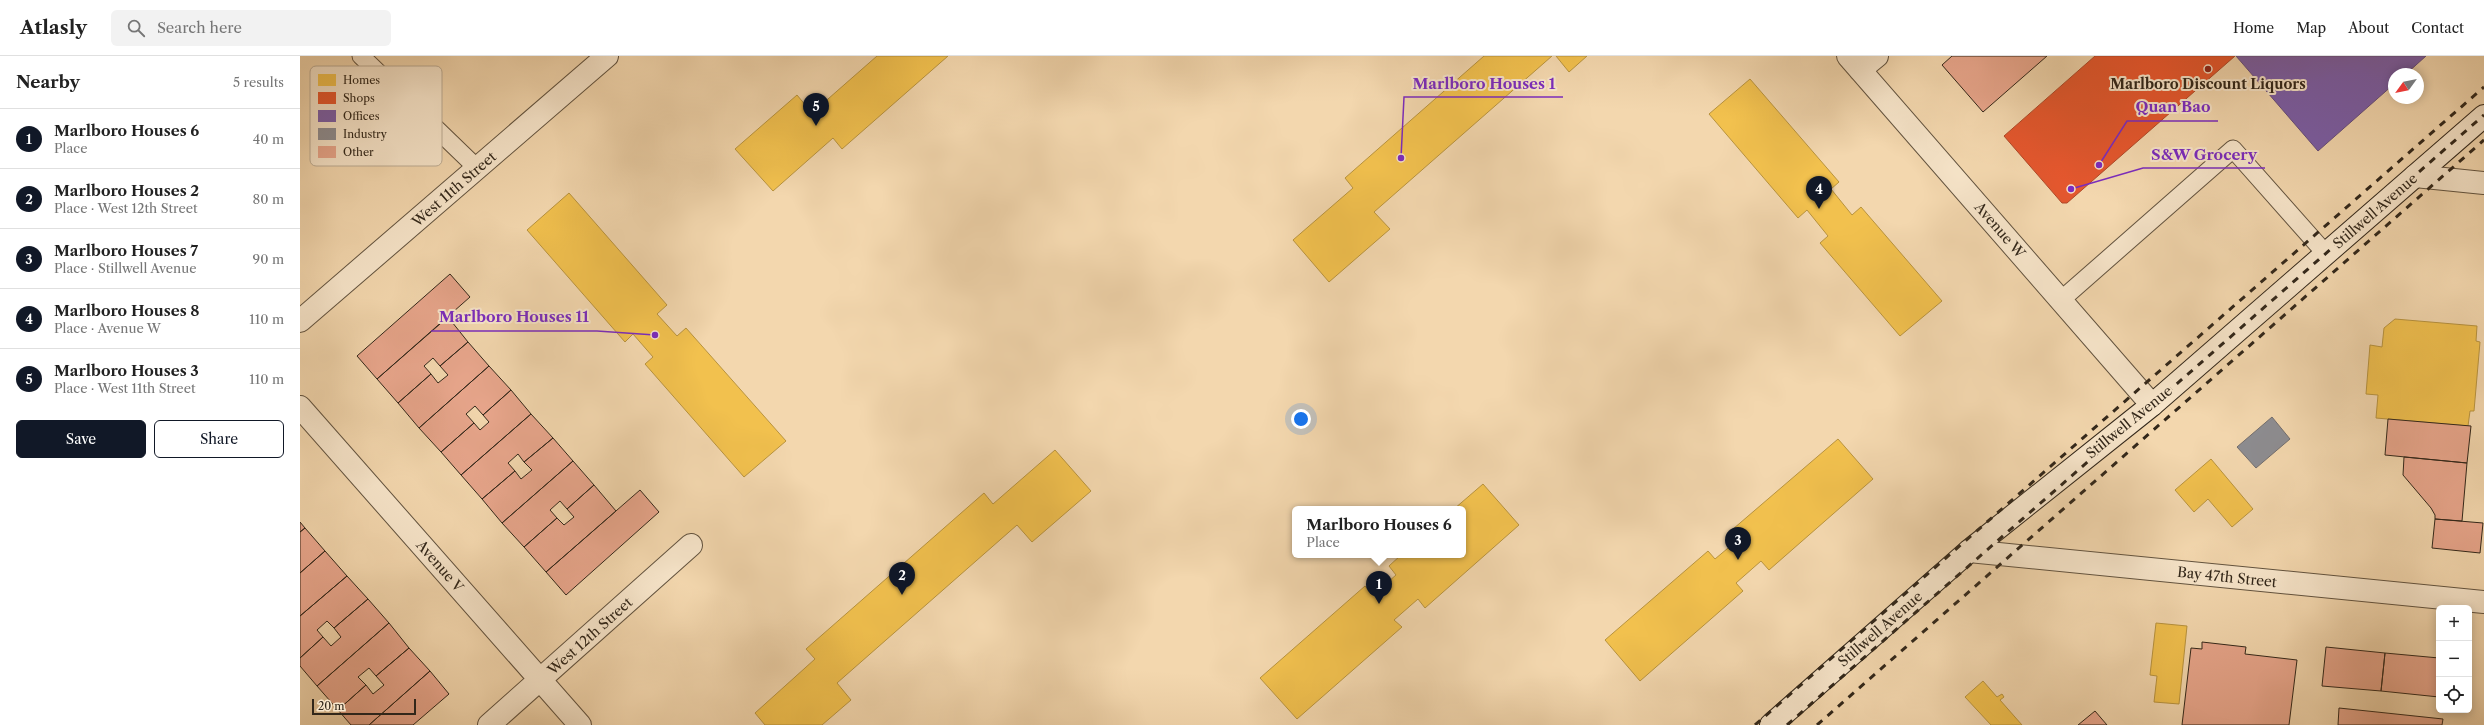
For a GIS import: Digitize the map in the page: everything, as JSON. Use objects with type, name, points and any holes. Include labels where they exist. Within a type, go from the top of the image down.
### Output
[{"type":"street","name":"West 11th Street","points":[[300,321],[478,169],[607,56]]},
{"type":"street","points":[[1854,63],[1877,56]]},
{"type":"street","name":"Avenue W","points":[[1854,63],[2152,405]]},
{"type":"street","name":"Stillwell Avenue","points":[[1771,725],[1969,551],[2152,405],[2484,116]]},
{"type":"street","points":[[2415,176],[2484,183]]},
{"type":"street","name":"Avenue V","points":[[300,407],[580,725]]},
{"type":"street","name":"West 12th Street","points":[[489,725],[691,545]]},
{"type":"street","name":"Bay 47th Street","points":[[1969,551],[2484,602]]},
{"type":"lane","points":[[361,56],[371,66]]},
{"type":"lane","points":[[442,134],[478,169]]},
{"type":"lane","points":[[2061,300],[2233,149],[2326,254]]},
{"type":"building: Homes","points":[[877,56],[948,56],[842,149],[833,138],[773,191],[735,149],[797,95],[812,113]]},
{"type":"building: Homes","points":[[1484,56],[1552,56],[1374,212],[1390,229],[1329,282],[1293,240],[1353,188],[1345,178]]},
{"type":"building: Homes","points":[[1556,56],[1587,56],[1569,72]]},
{"type":"building: Homes","points":[[1750,79],[1839,182],[1831,189],[1852,215],[1861,207],[1942,301],[1900,336],[1820,243],[1828,236],[1807,210],[1798,218],[1709,114]]},
{"type":"building: Homes","points":[[569,193],[667,305],[657,314],[677,336],[686,328],[786,441],[744,477],[645,364],[653,357],[633,334],[625,342],[527,230]]},
{"type":"building: Homes","points":[[2395,319],[2477,326],[2476,341],[2480,342],[2474,411],[2470,411],[2468,426],[2376,418],[2378,395],[2366,394],[2370,345],[2382,347],[2384,328]]},
{"type":"building: Homes","points":[[1838,439],[1873,479],[1769,570],[1761,561],[1736,583],[1743,591],[1640,681],[1605,640],[1708,551],[1715,559],[1740,538],[1733,529]]},
{"type":"building: Homes","points":[[1055,450],[1091,491],[1032,542],[1017,525],[837,683],[851,700],[822,725],[765,725],[755,713],[815,659],[806,649],[984,493],[993,504]]},
{"type":"building: Homes","points":[[2211,459],[2253,509],[2232,527],[2208,499],[2194,512],[2175,490]]},
{"type":"building: Homes","points":[[1483,484],[1519,525],[1425,608],[1418,599],[1394,620],[1402,627],[1297,719],[1260,678],[1365,586],[1373,595],[1396,575],[1389,566],[1398,558],[1466,558],[1466,506],[1457,506]]},
{"type":"building: Homes","points":[[2156,623],[2187,626],[2179,704],[2154,702],[2157,676],[2150,675]]},
{"type":"building: Homes","points":[[1983,681],[1997,697],[2002,694],[2004,697],[2000,700],[2022,725],[1991,725],[1965,697]]},
{"type":"building: Shops","points":[[2095,56],[2235,56],[2067,203],[2062,203],[2004,136]]},
{"type":"building: Offices","points":[[2236,56],[2426,56],[2413,68],[2388,68],[2388,89],[2318,151]]},
{"type":"building: Industry","points":[[2272,417],[2290,439],[2256,468],[2237,447]]},
{"type":"building: Other","points":[[1952,56],[2047,56],[1983,112],[1942,65]]},
{"type":"building: Other","points":[[450,274],[470,297],[377,379],[357,356]]},
{"type":"building: Other","points":[[448,317],[468,342],[440,366],[433,358],[424,366],[431,374],[398,403],[377,379]]},
{"type":"building: Other","points":[[468,342],[489,366],[419,428],[398,403],[431,374],[438,383],[448,375],[440,366]]},
{"type":"building: Other","points":[[489,366],[511,390],[483,415],[475,406],[466,414],[474,423],[441,452],[419,428]]},
{"type":"building: Other","points":[[511,390],[531,414],[461,475],[441,452],[474,423],[480,430],[489,422],[483,415]]},
{"type":"building: Other","points":[[531,414],[553,438],[524,462],[518,454],[508,463],[515,471],[482,499],[461,475]]},
{"type":"building: Other","points":[[2388,419],[2471,426],[2467,463],[2385,455]]},
{"type":"building: Other","points":[[553,438],[573,461],[502,523],[482,499],[515,471],[521,479],[532,470],[524,462]]},
{"type":"building: Other","points":[[2404,457],[2467,463],[2462,521],[2435,519],[2435,515],[2431,508],[2403,475]]},
{"type":"building: Other","points":[[573,461],[594,485],[567,509],[560,501],[550,510],[557,518],[524,547],[502,523]]},
{"type":"building: Other","points":[[594,485],[616,511],[546,572],[524,547],[557,518],[564,525],[574,517],[567,509]]},
{"type":"building: Other","points":[[640,490],[659,512],[566,595],[546,572]]},
{"type":"building: Other","points":[[2435,519],[2483,523],[2480,553],[2432,548]]},
{"type":"building: Other","points":[[300,522],[305,528],[300,532]]},
{"type":"building: Other","points":[[305,528],[325,551],[300,573],[300,532]]},
{"type":"building: Other","points":[[325,551],[347,576],[300,616],[300,573]]},
{"type":"building: Other","points":[[347,576],[368,599],[334,628],[327,621],[317,630],[323,637],[300,658],[300,616]]},
{"type":"building: Other","points":[[368,599],[389,623],[317,686],[300,666],[300,658],[323,637],[331,646],[341,637],[334,628]]},
{"type":"building: Other","points":[[389,623],[409,648],[376,676],[369,668],[358,677],[366,685],[338,710],[317,686]]},
{"type":"building: Other","points":[[2202,642],[2246,647],[2245,654],[2297,660],[2289,725],[2182,725],[2191,648],[2202,649]]},
{"type":"building: Other","points":[[2326,647],[2385,653],[2381,691],[2322,686]]},
{"type":"building: Other","points":[[409,648],[430,671],[369,725],[351,725],[338,710],[366,685],[373,694],[384,685],[376,676]]},
{"type":"building: Other","points":[[2385,653],[2436,658],[2436,697],[2381,691]]},
{"type":"building: Other","points":[[430,671],[449,694],[413,725],[369,725]]},
{"type":"building: Other","points":[[2339,708],[2443,719],[2442,725],[2338,725]]},
{"type":"building: Other","points":[[2095,711],[2107,725],[2078,725]]},
{"type":"railway","points":[[1755,725],[2484,87]]},
{"type":"railway","points":[[1787,725],[2484,115]]},
{"type":"railway","points":[[1817,725],[2484,140]]},
{"type":"place","name":"Marlboro Discount Liquors","points":[[2208,69]]},
{"type":"place","name":"Marlboro Houses 3","points":[[816,126]]},
{"type":"place","name":"Marlboro Houses 1","points":[[1401,158]]},
{"type":"place","name":"Quan Bao","points":[[2099,165]]},
{"type":"place","name":"S&W Grocery","points":[[2071,189]]},
{"type":"place","name":"Marlboro Houses 8","points":[[1819,209]]},
{"type":"place","name":"Marlboro Houses 11","points":[[655,335]]},
{"type":"place","name":"Marlboro Houses 7","points":[[1738,560]]},
{"type":"place","name":"Marlboro Houses 2","points":[[902,595]]},
{"type":"place","name":"Marlboro Houses 6","points":[[1379,604]]}]
